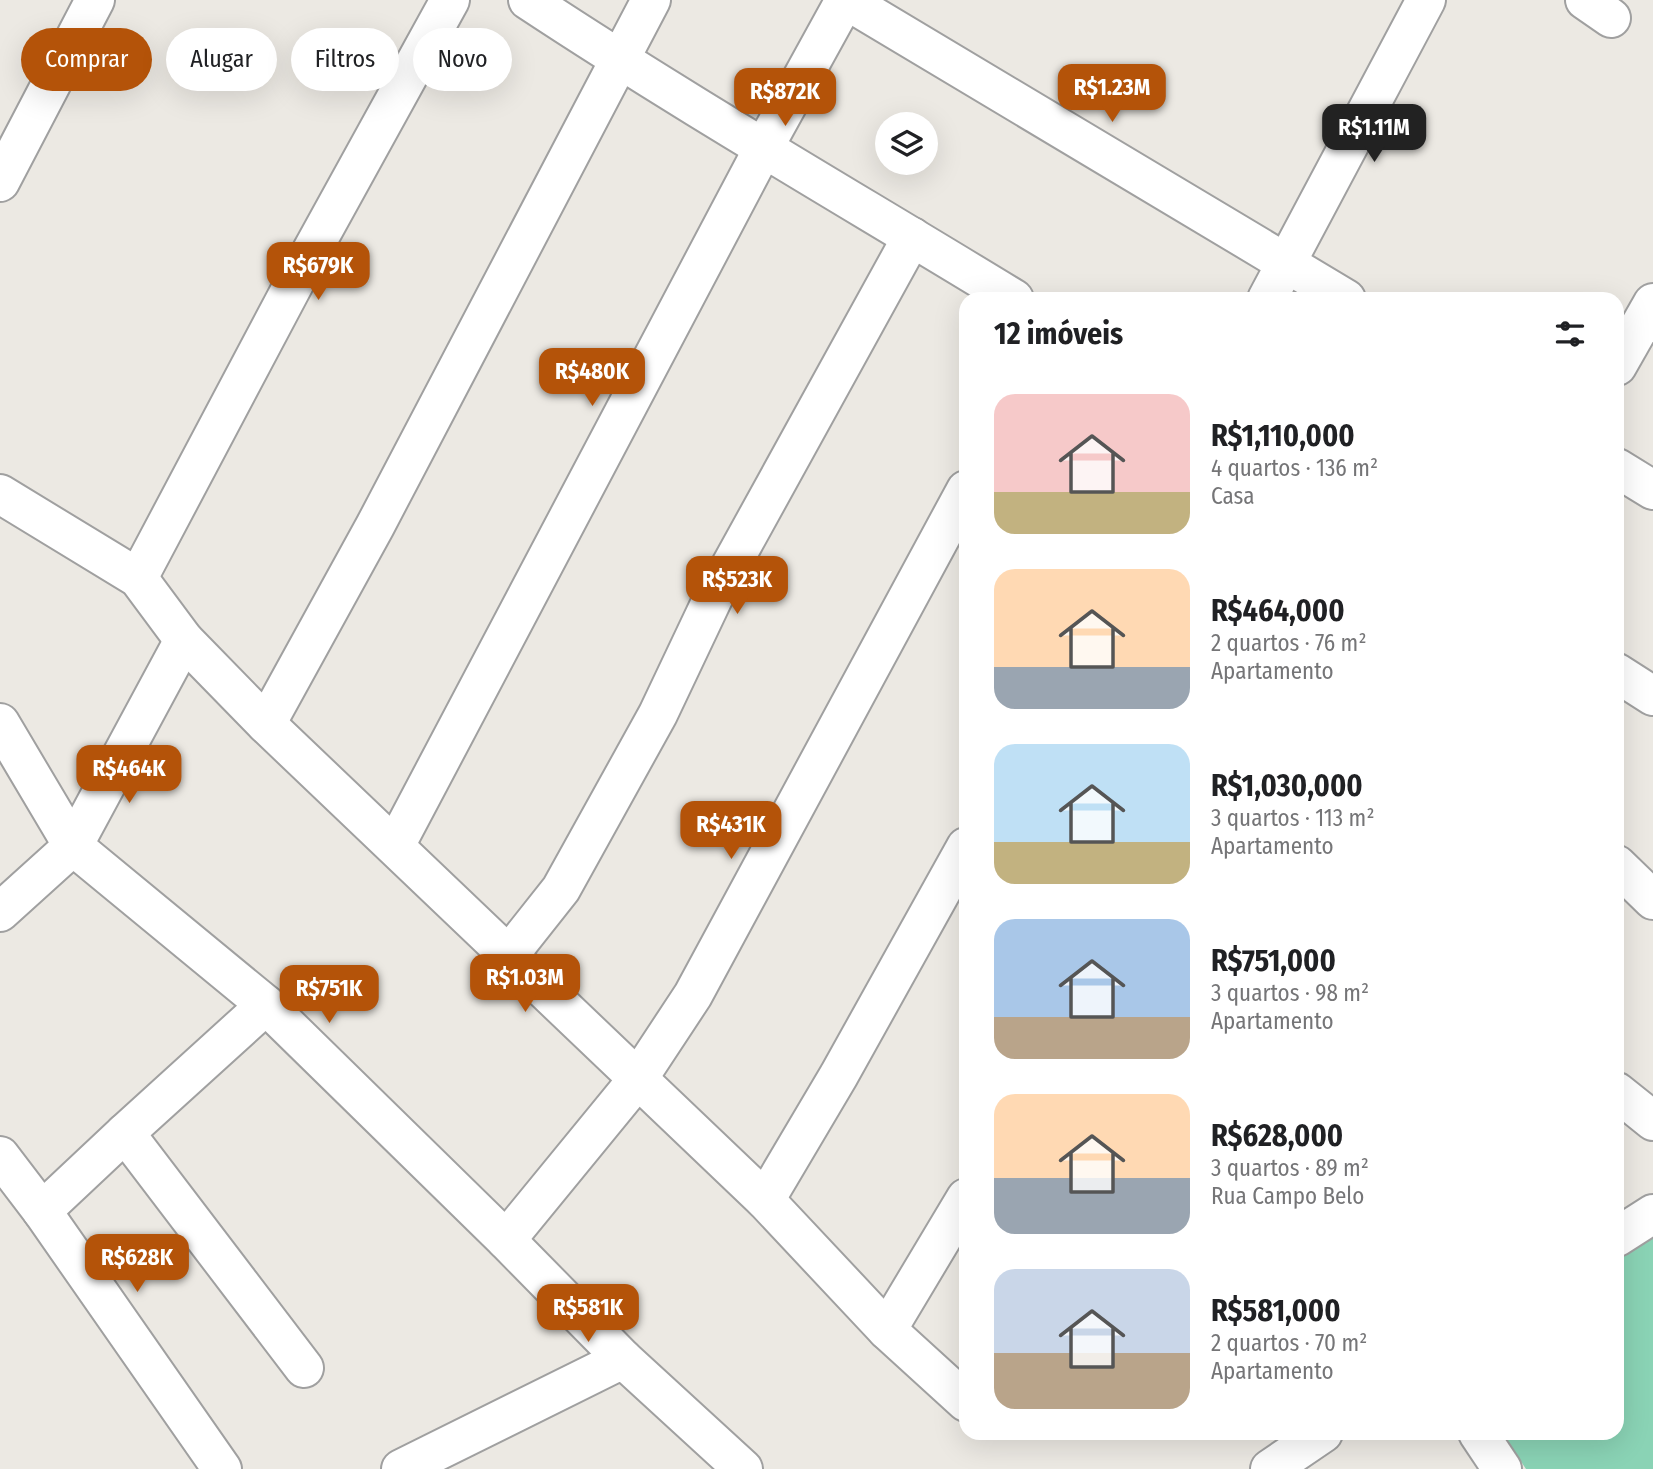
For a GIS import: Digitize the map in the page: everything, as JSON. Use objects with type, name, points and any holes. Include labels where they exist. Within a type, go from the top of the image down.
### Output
[{"type":"street","points":[[0,183],[95,0]]},
{"type":"street","points":[[138,578],[299,274],[450,0]]},
{"type":"street","points":[[528,0],[763,149],[1002,292]]},
{"type":"street","points":[[266,724],[375,526],[651,0]]},
{"type":"street","points":[[395,846],[763,149],[845,0],[1335,292]]},
{"type":"street","points":[[1271,292],[1370,110],[1426,0]]},
{"type":"street","points":[[508,956],[561,889],[658,714],[713,598],[912,237]]},
{"type":"street","points":[[1624,354],[1653,303]]},
{"type":"street","points":[[1624,472],[1653,490]]},
{"type":"street","points":[[0,494],[138,578],[184,640],[266,724],[765,1200],[887,1330],[959,1396]]},
{"type":"street","points":[[506,1240],[637,1080],[693,995],[959,503]]},
{"type":"street","points":[[0,912],[73,846],[184,640]]},
{"type":"street","points":[[1624,677],[1653,696]]},
{"type":"street","points":[[0,723],[73,846],[266,1005],[624,1359],[743,1469]]},
{"type":"street","points":[[765,1200],[839,1075],[959,860]]},
{"type":"street","points":[[1624,872],[1653,900]]},
{"type":"street","points":[[42,1210],[266,1005]]},
{"type":"street","points":[[1624,1098],[1653,1121]]},
{"type":"street","points":[[125,1133],[304,1368]]},
{"type":"street","points":[[0,1156],[42,1210],[222,1469]]},
{"type":"street","points":[[887,1330],[959,1210]]},
{"type":"street","points":[[1624,1233],[1653,1214]]},
{"type":"street","points":[[401,1469],[624,1359]]},
{"type":"street","points":[[1270,1469],[1313,1440]]},
{"type":"street","points":[[1483,1440],[1502,1469]]},
{"type":"green space","points":[[1653,1229],[1653,1469],[1526,1469],[1507,1440],[1624,1440],[1624,1249]]}]
